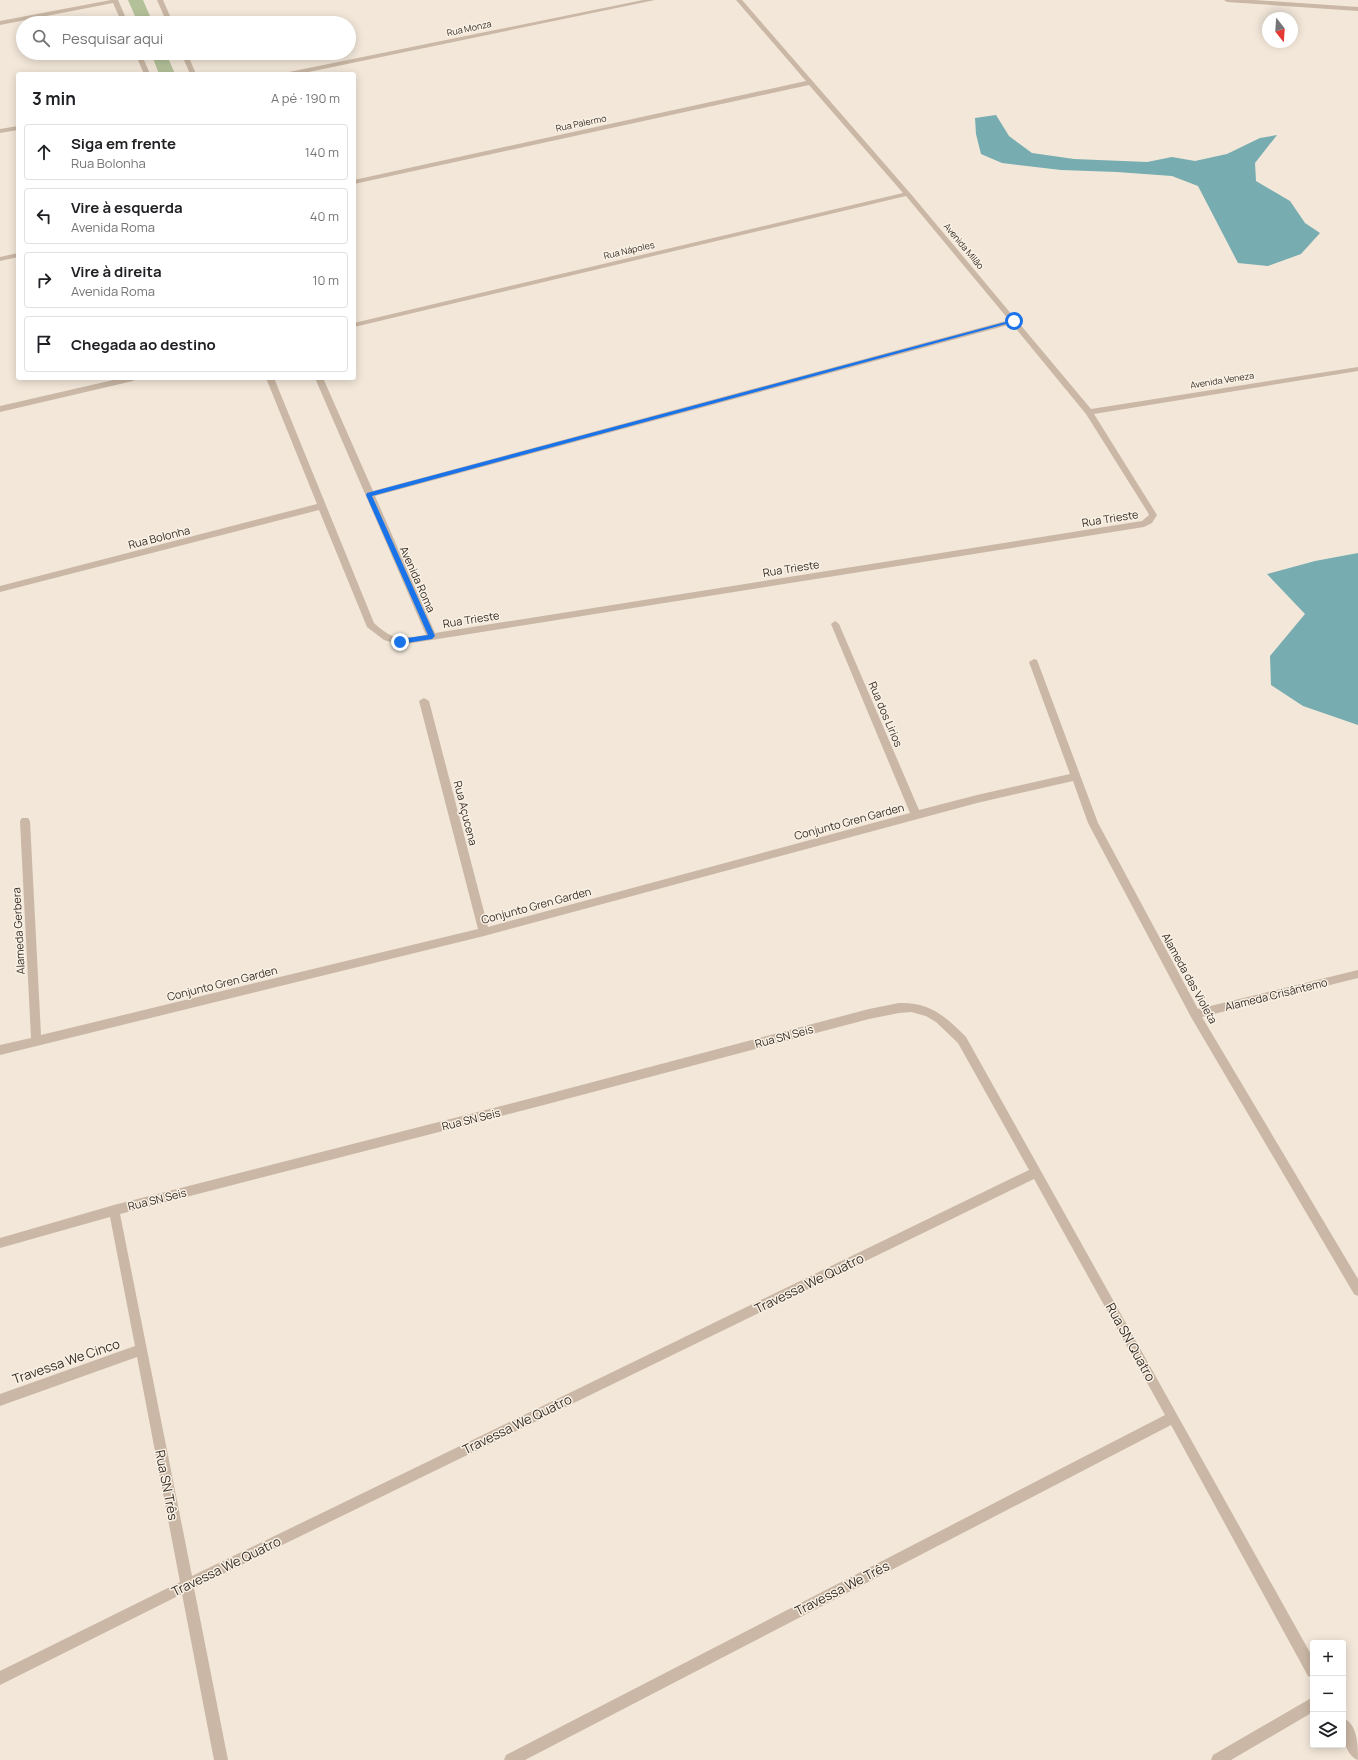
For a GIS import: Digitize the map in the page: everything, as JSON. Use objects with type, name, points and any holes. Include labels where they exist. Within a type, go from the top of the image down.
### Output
[{"type":"street","points":[[160,0],[167,16]]},
{"type":"street","name":"Rua Monza","points":[[299,72],[652,0]]},
{"type":"street","name":"Avenida Milão","points":[[739,0],[908,194],[1089,412],[1151,511],[1153,515],[1151,519]]},
{"type":"street","points":[[1227,0],[1358,9]]},
{"type":"street","points":[[37,16],[115,1],[122,16]]},
{"type":"street","points":[[0,23],[16,20]]},
{"type":"street","points":[[141,60],[145,72]]},
{"type":"street","points":[[187,60],[192,72]]},
{"type":"street","name":"Rua Palermo","points":[[356,182],[812,82]]},
{"type":"street","points":[[0,131],[16,128]]},
{"type":"street","name":"Rua Nápoles","points":[[356,325],[908,194]]},
{"type":"street","points":[[0,259],[16,255]]},
{"type":"street","points":[[368,495],[1014,321]]},
{"type":"street","name":"Avenida Veneza","points":[[1089,412],[1358,369]]},
{"type":"street","points":[[0,409],[124,380]]},
{"type":"street","points":[[271,380],[370,625],[381,635],[390,640],[400,642],[432,636]]},
{"type":"street","name":"Avenida Roma","points":[[320,380],[368,495],[432,636]]},
{"type":"street","name":"Rua Bolonha","points":[[0,589],[322,506]]},
{"type":"street","name":"Rua Trieste","points":[[432,636],[1144,524],[1151,519]]},
{"type":"street","name":"Rua dos Lirios","points":[[834,624],[916,815]]},
{"type":"street","name":"Alameda das Violeta","points":[[1034,662],[1093,823],[1195,1014],[1358,1290]]},
{"type":"street","name":"Rua Açucena","points":[[424,701],[484,932]]},
{"type":"street","name":"Conjunto Gren Garden","points":[[0,1050],[484,932],[984,797],[1076,777]]},
{"type":"street","name":"Alameda Gerbera","points":[[25,821],[36,1040]]},
{"type":"street","name":"Alameda Crisântemo","points":[[1195,1014],[1358,974]]},
{"type":"street","name":"Rua SN Seis","points":[[0,1243],[114,1210],[540,1101],[899,1006],[923,1009],[941,1019]]},
{"type":"street","name":"Rua SN Quatro","points":[[941,1019],[962,1040],[1174,1417],[1310,1666]]},
{"type":"street","name":"Travessa We Quatro","points":[[0,1678],[187,1585],[1036,1172]]},
{"type":"street","name":"Rua SN Três","points":[[114,1210],[221,1760]]},
{"type":"street","name":"Travessa We Cinco","points":[[0,1400],[141,1350]]},
{"type":"street","name":"Travessa We Três","points":[[511,1760],[1174,1417]]},
{"type":"street","points":[[1218,1760],[1310,1706]]},
{"type":"street","points":[[1346,1731],[1358,1753]]},
{"type":"green space","points":[[128,0],[143,0],[150,16],[135,16]]},
{"type":"green space","points":[[154,60],[169,60],[174,72],[158,72]]},
{"type":"water","points":[[996,115],[1009,136],[1032,153],[1074,159],[1147,162],[1172,157],[1195,161],[1227,154],[1260,138],[1277,135],[1255,163],[1256,181],[1290,201],[1305,223],[1320,233],[1301,254],[1268,266],[1238,263],[1198,186],[1172,176],[1061,170],[1002,163],[981,154],[976,134],[975,118]]},
{"type":"water","points":[[1358,553],[1358,725],[1303,706],[1271,685],[1270,656],[1305,614],[1267,574],[1315,561]]},
{"type":"route","points":[[400,642],[432,636],[368,495],[1014,321]]}]
